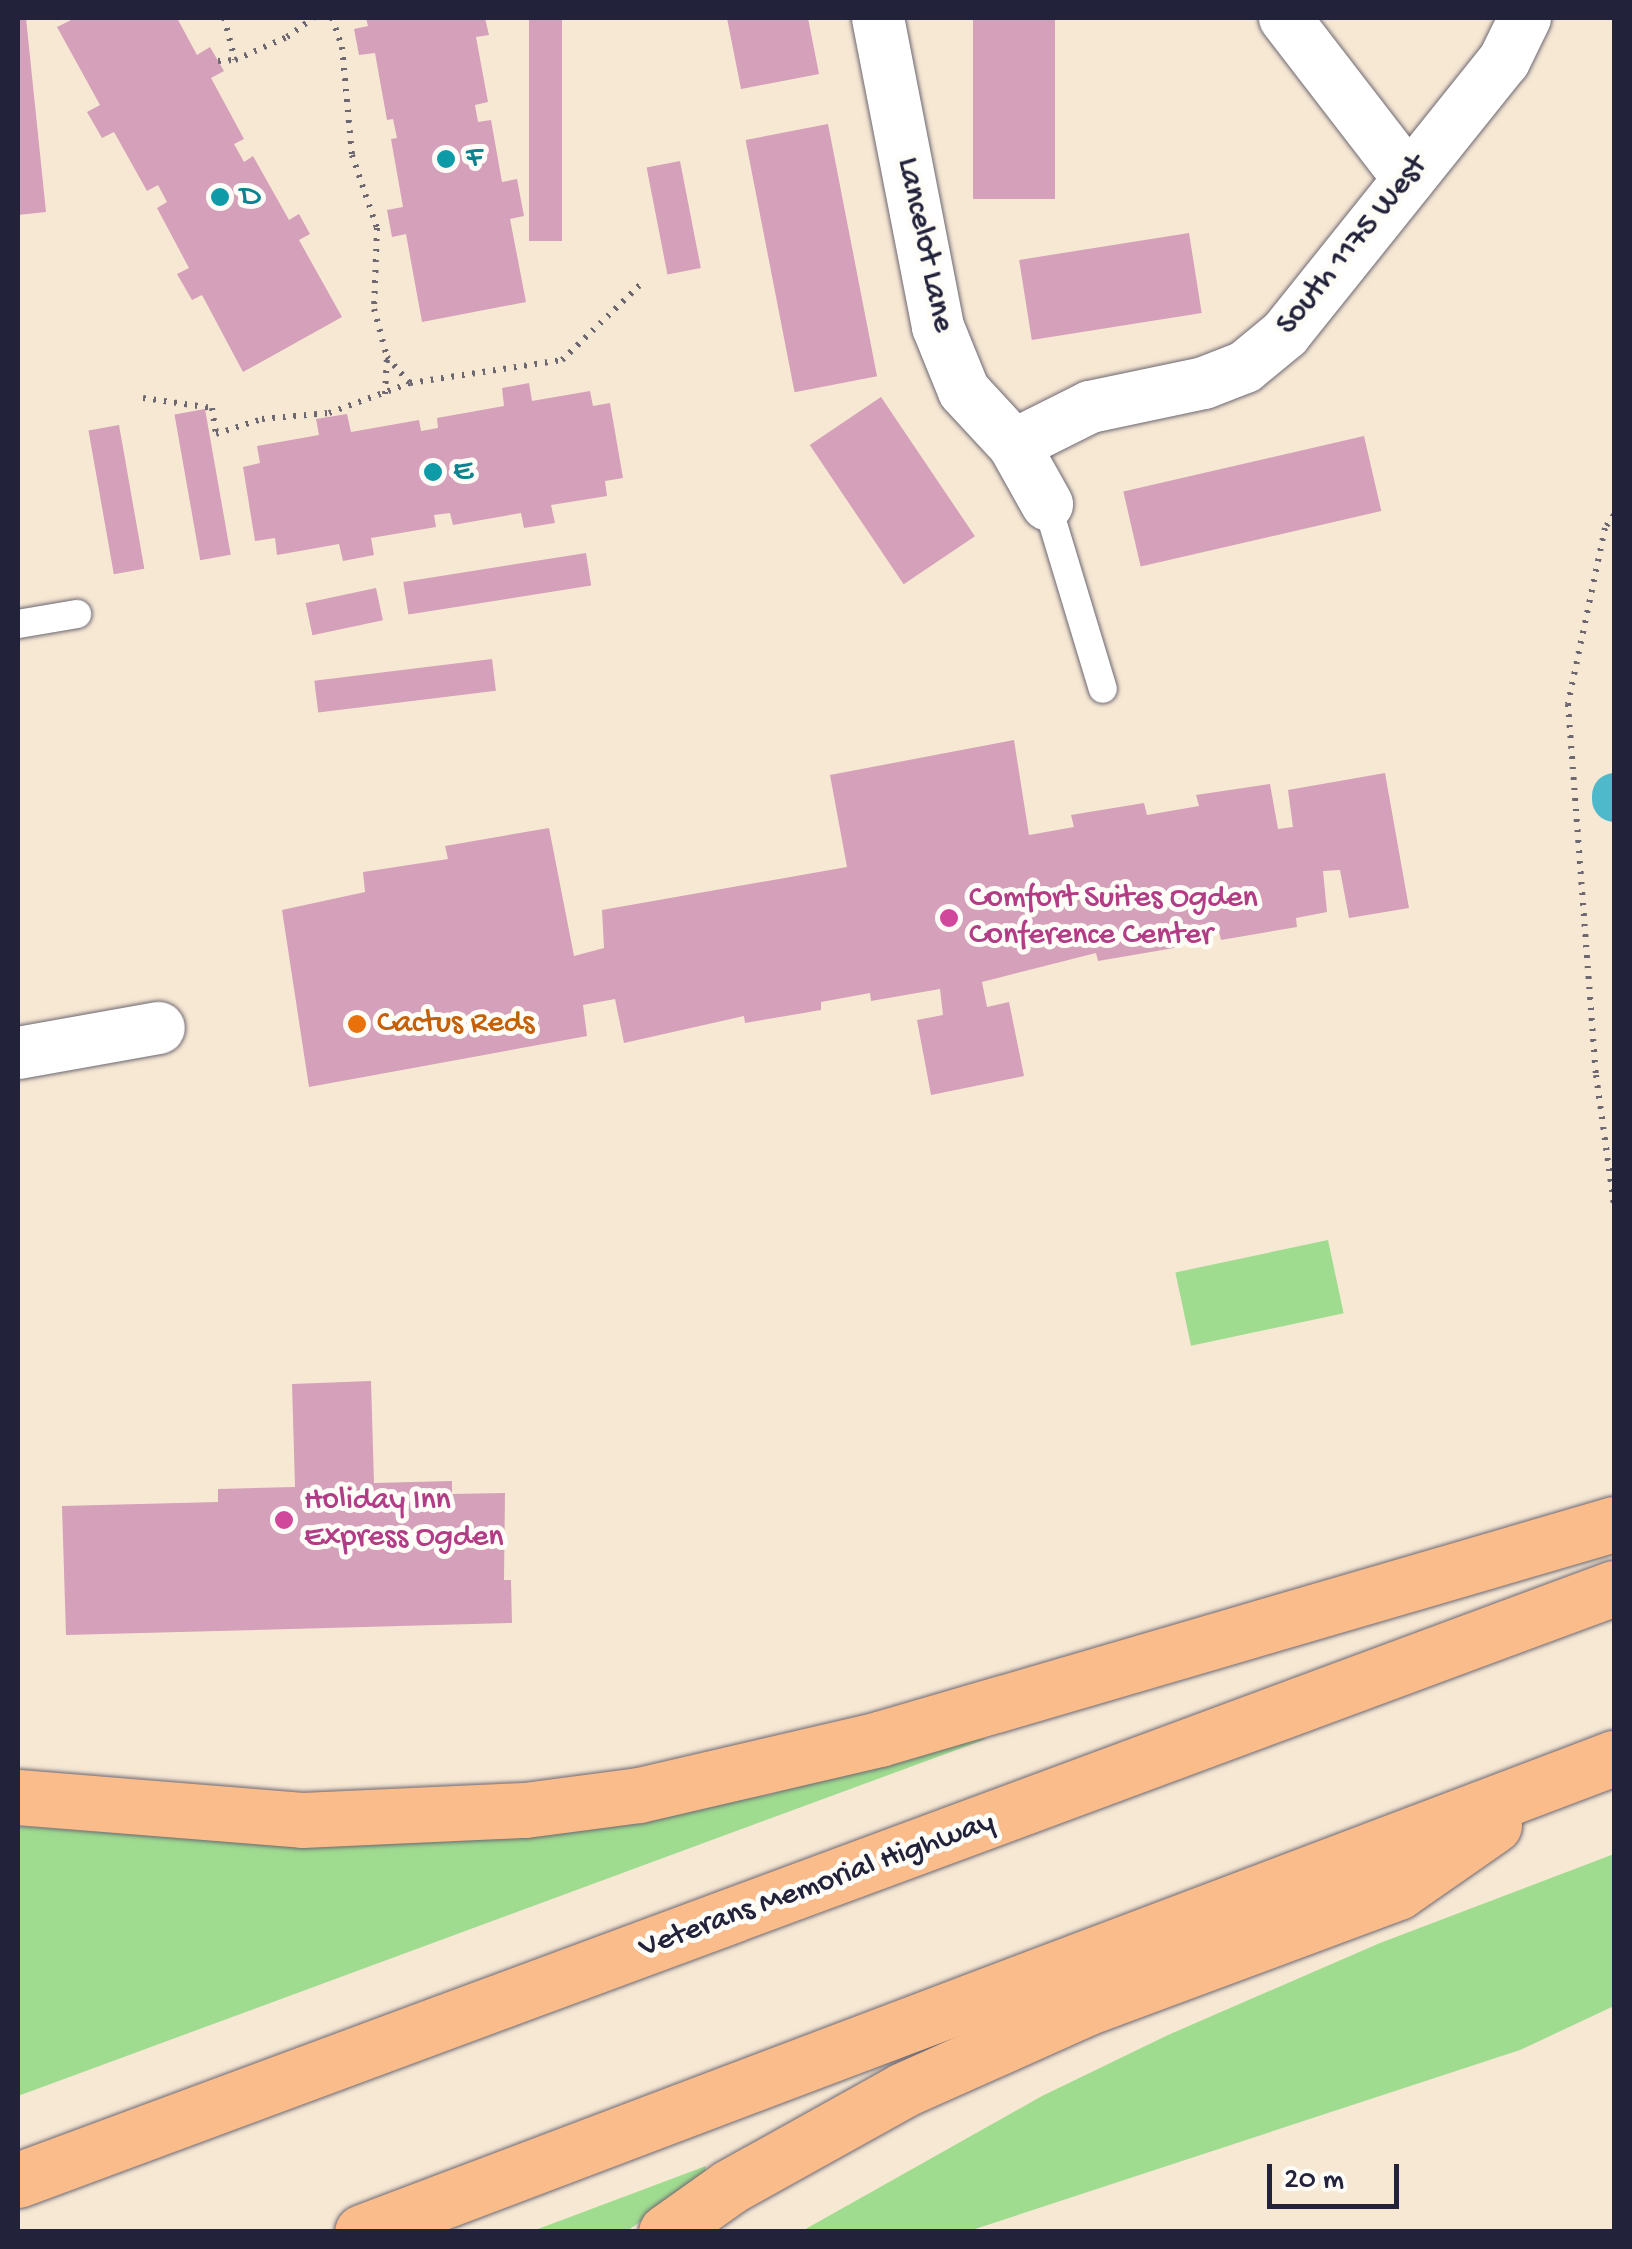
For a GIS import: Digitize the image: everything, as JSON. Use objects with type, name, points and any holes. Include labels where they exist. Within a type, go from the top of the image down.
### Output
[{"type":"highway","points":[[18,1797],[302,1820],[506,1812],[638,1795],[879,1739],[1614,1524]]},
{"type":"highway","name":"Veterans Memorial Highway","points":[[18,2180],[1614,1588]]},
{"type":"highway","points":[[362,2232],[1614,1758]]},
{"type":"highway","points":[[666,2232],[746,2177],[994,2046],[1398,1892],[1564,1776]]},
{"type":"street","name":"Lancelot Lane","points":[[878,18],[938,327],[964,391],[1014,445],[1047,504]]},
{"type":"street","points":[[1285,18],[1408,180]]},
{"type":"street","name":"South 1175 West","points":[[1014,445],[1090,407],[1204,383],[1245,366],[1285,334],[1504,61],[1525,18]]},
{"type":"street","points":[[18,1053],[158,1028]]},
{"type":"lane","points":[[1047,504],[1103,688]]},
{"type":"lane","points":[[18,624],[76,614]]},
{"type":"path","points":[[224,18],[235,60]]},
{"type":"path","points":[[218,61],[235,60],[313,18]]},
{"type":"path","points":[[332,18],[342,47],[352,155],[377,228],[374,309],[387,356],[385,394]]},
{"type":"path","points":[[144,398],[212,408],[216,434],[262,419],[329,413],[410,383],[562,360],[643,282]]},
{"type":"path","points":[[387,356],[410,383]]},
{"type":"path","points":[[1614,515],[1605,528],[1568,704],[1596,1075],[1614,1205]]},
{"type":"green space","points":[[1328,1240],[1344,1313],[1191,1346],[1175,1272]]},
{"type":"green space","points":[[966,1736],[986,1739],[18,2096],[18,1826],[314,1847],[523,1838],[768,1795]]},
{"type":"green space","points":[[1614,1854],[1614,2006],[1520,2050],[969,2231],[802,2231],[1042,2096],[1168,2035],[1380,1943]]},
{"type":"green space","points":[[706,2166],[704,2177],[627,2231],[530,2232]]},
{"type":"building","points":[[18,18],[26,18],[46,212],[18,215]]},
{"type":"building","name":"D","points":[[75,18],[177,18],[197,55],[210,47],[224,71],[211,78],[244,139],[234,144],[244,162],[253,156],[289,220],[299,214],[310,234],[299,240],[342,317],[243,372],[202,295],[192,300],[177,274],[189,268],[157,208],[167,202],[158,185],[147,191],[114,132],[102,138],[87,112],[100,105],[57,27]]},
{"type":"building","name":"F","points":[[366,18],[485,18],[489,35],[476,37],[488,102],[475,105],[478,122],[491,120],[502,182],[517,179],[524,216],[510,219],[526,302],[422,322],[406,234],[392,237],[387,210],[403,207],[391,139],[397,138],[393,119],[387,120],[375,53],[359,55],[354,29],[368,26]]},
{"type":"building","points":[[529,18],[562,18],[562,241],[529,241]]},
{"type":"building","points":[[727,18],[808,18],[819,74],[741,89]]},
{"type":"building","points":[[973,18],[1055,18],[1055,199],[973,199]]},
{"type":"building","points":[[828,124],[877,376],[795,392],[746,140]]},
{"type":"building","points":[[680,161],[701,268],[667,274],[647,167]]},
{"type":"building","points":[[1189,233],[1202,313],[1032,340],[1019,260]]},
{"type":"building","name":"E","points":[[529,383],[532,401],[590,391],[593,406],[610,403],[623,478],[605,481],[607,496],[551,505],[555,523],[524,528],[521,513],[453,525],[450,513],[434,515],[436,527],[371,538],[374,555],[343,561],[339,544],[277,555],[275,538],[255,541],[243,467],[260,463],[257,446],[319,435],[316,419],[347,414],[351,432],[419,420],[421,431],[438,428],[437,418],[504,406],[502,388]]},
{"type":"building","points":[[881,397],[975,536],[904,584],[810,445]]},
{"type":"building","points":[[205,409],[231,555],[200,560],[174,414]]},
{"type":"building","points":[[119,425],[144,569],[114,574],[88,430]]},
{"type":"building","points":[[1364,436],[1381,511],[1141,567],[1123,492]]},
{"type":"building","points":[[586,553],[591,586],[408,615],[403,582]]},
{"type":"building","points":[[376,588],[383,620],[312,635],[306,603]]},
{"type":"building","points":[[492,659],[496,691],[318,713],[314,681]]},
{"type":"building","name":"Comfort Suites Ogden Conference Center","points":[[1014,740],[1029,835],[1074,827],[1071,815],[1144,803],[1147,815],[1199,806],[1196,795],[1270,784],[1278,829],[1293,827],[1288,790],[1385,773],[1409,908],[1349,918],[1340,870],[1323,871],[1327,912],[1296,918],[1297,927],[1221,940],[1219,932],[1172,940],[1174,948],[1098,961],[1096,953],[982,982],[987,1007],[1009,1002],[1024,1076],[931,1095],[917,1020],[943,1015],[940,989],[871,1001],[870,993],[821,1002],[821,1010],[745,1023],[744,1016],[624,1043],[615,999],[583,1005],[587,1036],[309,1087],[282,910],[365,892],[363,872],[448,859],[445,846],[549,828],[574,956],[604,948],[602,910],[847,867],[830,775]]},
{"type":"building","name":"Holiday Inn Express Ogden","points":[[371,1381],[374,1483],[452,1481],[452,1494],[505,1493],[504,1580],[511,1580],[512,1623],[66,1635],[62,1506],[218,1502],[218,1489],[295,1487],[292,1384]]},
{"type":"place","name":"F","points":[[446,159]]},
{"type":"place","name":"D","points":[[220,197]]},
{"type":"place","name":"E","points":[[433,472]]},
{"type":"place","name":"Comfort Suites Ogden Conference Center","points":[[949,918]]},
{"type":"place","name":"Cactus Reds","points":[[357,1024]]},
{"type":"place","name":"Holiday Inn Express Ogden","points":[[284,1520]]}]
